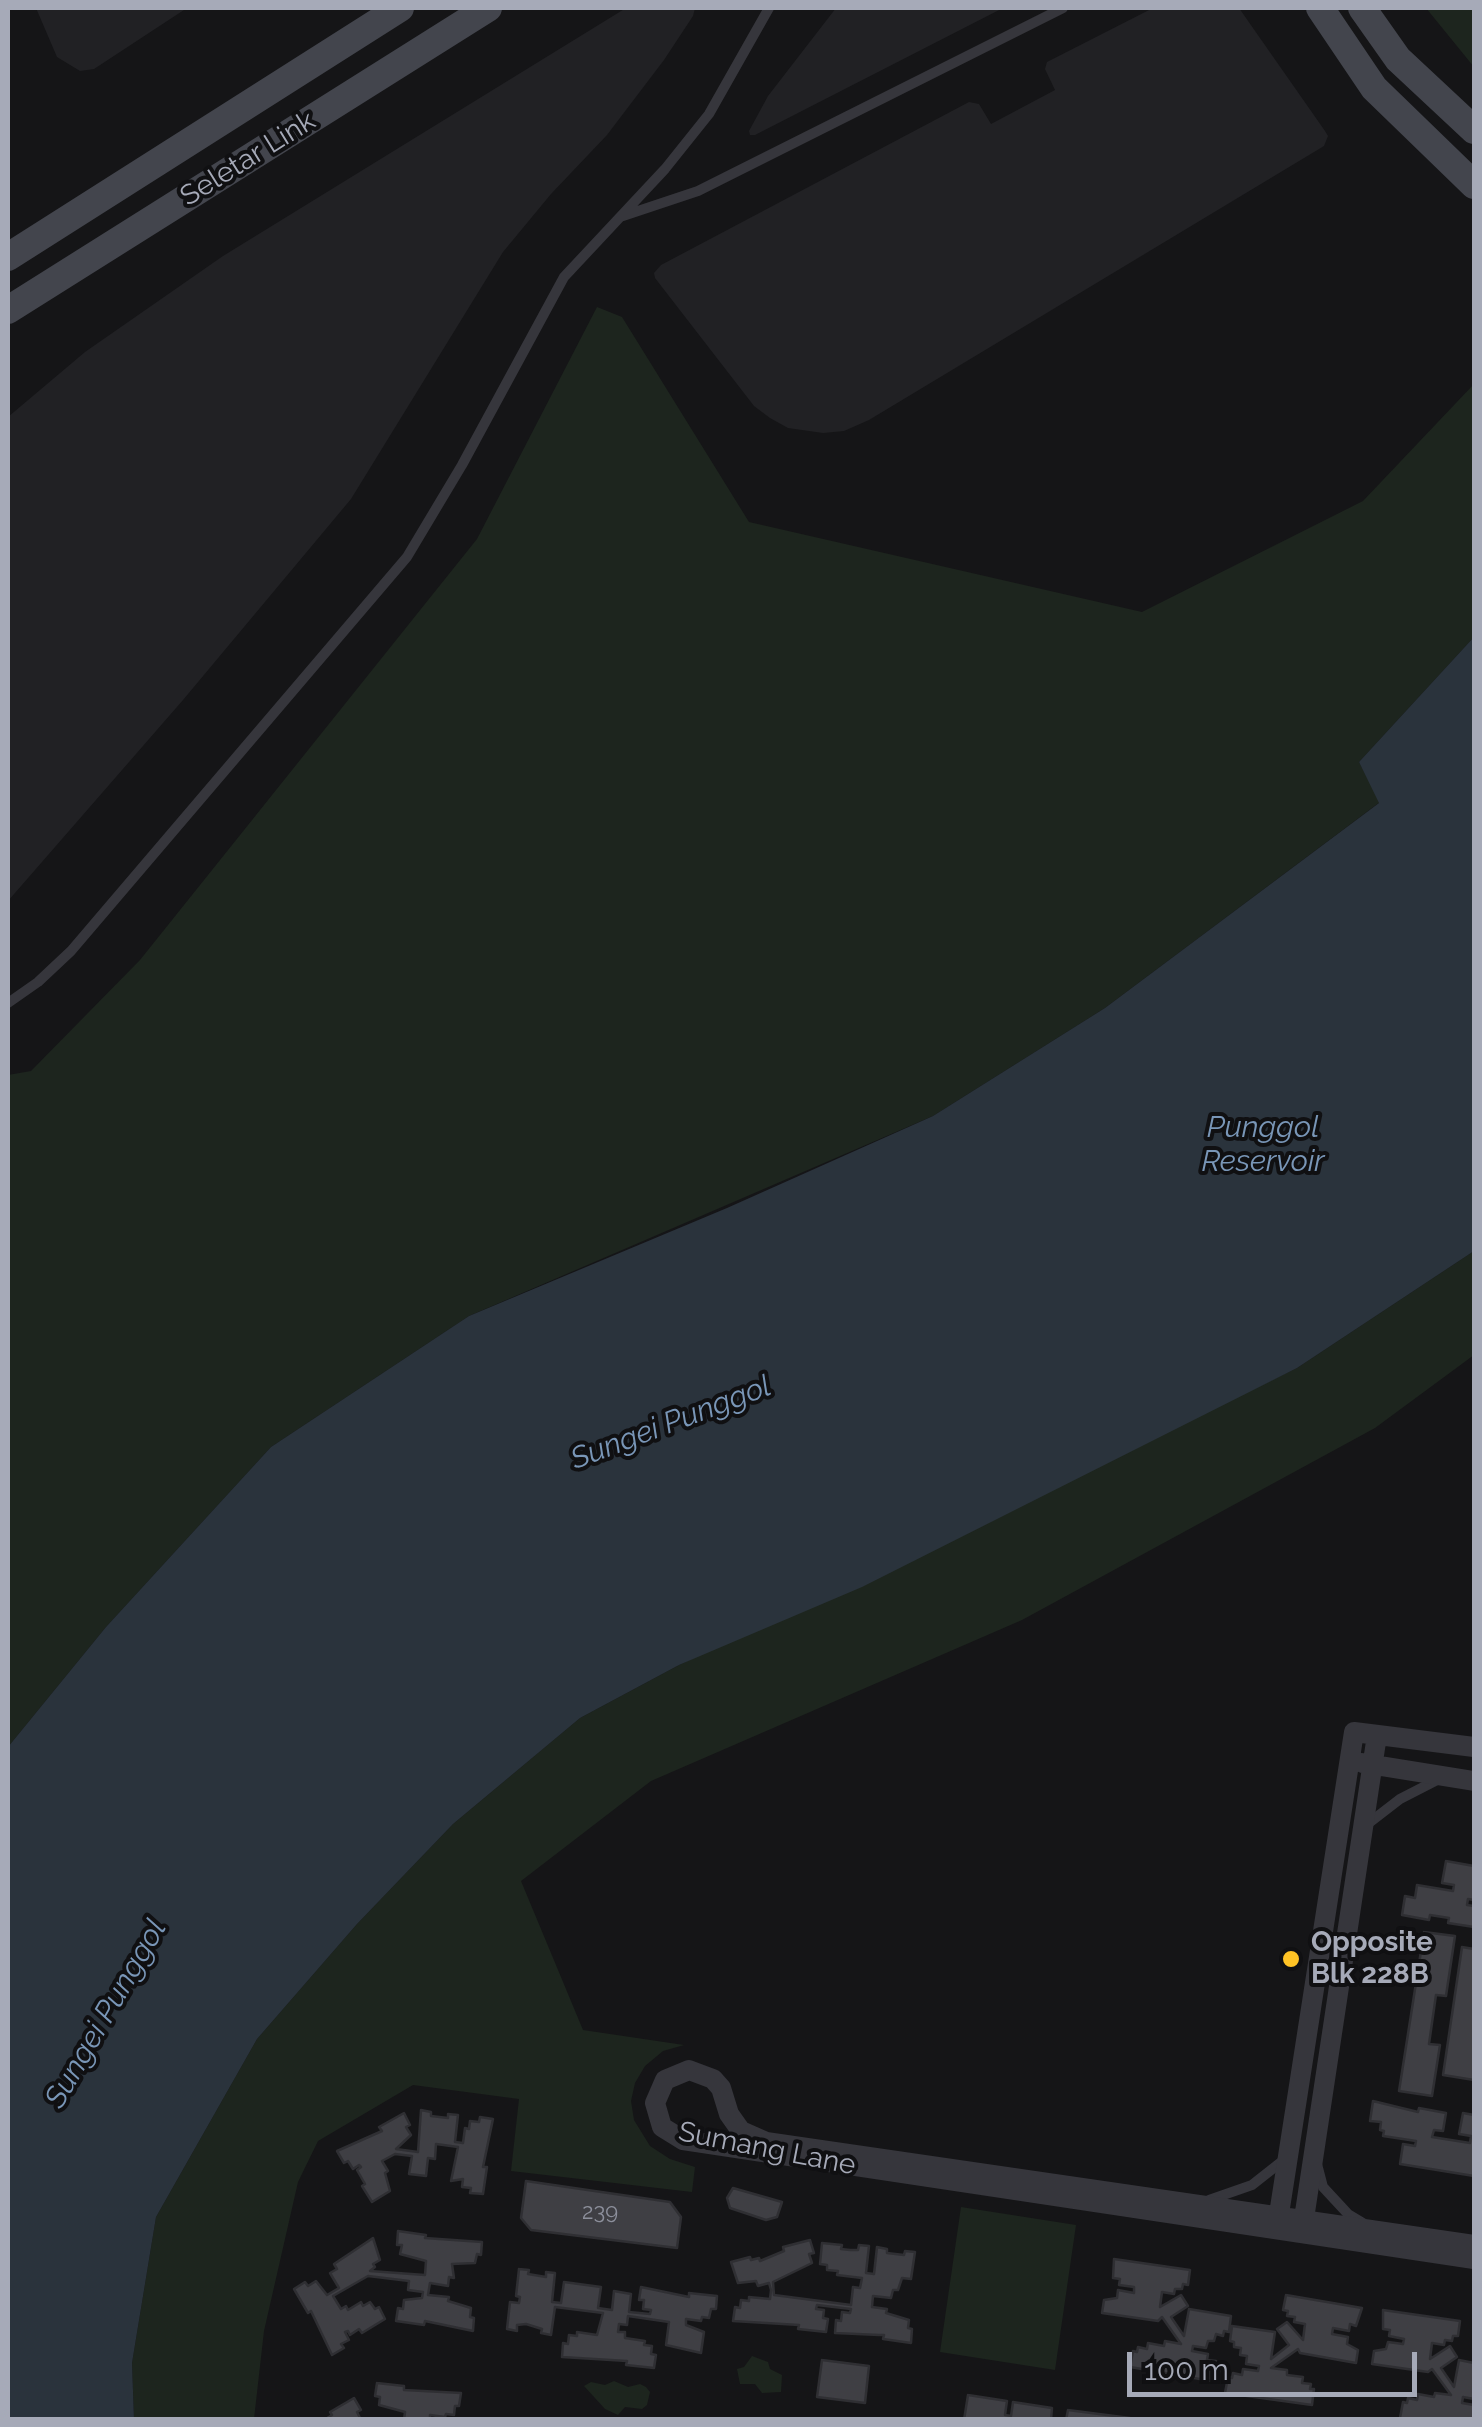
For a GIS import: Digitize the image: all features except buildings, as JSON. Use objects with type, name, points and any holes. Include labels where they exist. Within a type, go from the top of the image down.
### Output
[{"type":"main road","name":"Seletar Link","points":[[8,257],[400,8]]},
{"type":"main road","name":"Seletar Link","points":[[8,310],[488,8]]},
{"type":"main road","points":[[1320,8],[1374,88],[1474,185]]},
{"type":"main road","points":[[1362,8],[1398,59],[1474,130]]},
{"type":"street","points":[[1278,2223],[1354,1732],[1474,1747]]},
{"type":"street","points":[[1303,2226],[1377,1735]]},
{"type":"street","points":[[1350,1762],[1474,1781]]},
{"type":"street","name":"Sumang Lane","points":[[1278,2223],[1193,2204],[766,2142],[741,2130],[729,2114],[721,2088],[702,2072],[676,2072],[665,2080],[654,2103],[662,2127],[683,2140],[1278,2223],[1374,2230],[1474,2245]]},
{"type":"street","name":"Sumang Lane","points":[[1303,2226],[1474,2259]]},
{"type":"lane","points":[[8,1002],[38,982],[72,951],[407,557],[564,277],[665,170],[709,114],[769,8]]},
{"type":"lane","points":[[622,216],[698,191],[1063,8]]},
{"type":"lane","points":[[1363,1828],[1400,1799],[1444,1776]]},
{"type":"lane","points":[[1193,2204],[1252,2185],[1288,2156]]},
{"type":"lane","points":[[1315,2158],[1323,2187],[1348,2214],[1374,2230]]},
{"type":"shaded area","points":[[36,8],[187,8],[94,69],[80,71],[57,57]]},
{"type":"shaded area","points":[[626,8],[695,8],[664,60],[607,135],[503,252],[351,499],[8,901],[8,417],[85,352],[223,256]]},
{"type":"shaded area","points":[[836,8],[1003,8],[750,135],[768,96]]},
{"type":"shaded area","points":[[1153,8],[1239,8],[1325,131],[1328,136],[1324,146],[869,420],[844,431],[823,433],[788,428],[770,418],[754,406],[655,278],[654,273],[661,265],[969,102],[979,104],[991,124],[1055,90],[1045,69],[1047,62]]},
{"type":"shaded area","points":[[1426,8],[1474,8],[1474,67]]},
{"type":"shaded area","points":[[597,307],[622,317],[749,522],[1142,612],[1363,501],[1474,384],[1474,637],[1359,762],[1380,802],[1105,1008],[933,1116],[469,1316],[271,1447],[106,1627],[8,1747],[8,1075],[31,1071],[140,960],[477,539]]},
{"type":"shaded area","points":[[1474,1251],[1474,1355],[1375,1428],[1022,1620],[651,1781],[521,1881],[583,2030],[684,2045],[663,2051],[645,2066],[631,2101],[634,2120],[650,2146],[670,2159],[695,2167],[692,2192],[511,2171],[519,2099],[413,2085],[318,2141],[298,2182],[264,2331],[254,2419],[134,2420],[132,2363],[156,2217],[257,2039],[357,1924],[453,1824],[580,1718],[679,1665],[1297,1368]]},
{"type":"shaded area","points":[[961,2207],[1076,2225],[1055,2370],[940,2352]]},
{"type":"shaded area","points":[[752,2356],[768,2362],[770,2369],[782,2375],[781,2392],[762,2393],[755,2384],[740,2384],[737,2369],[744,2367]]},
{"type":"shaded area","points":[[614,2381],[628,2387],[646,2387],[650,2392],[647,2405],[642,2409],[625,2407],[618,2415],[605,2409],[584,2386]]},
{"type":"water","name":"Punggol Reservoir","points":[[1474,637],[1474,1251],[1297,1368],[862,1587],[679,1665],[580,1718],[453,1824],[357,1924],[257,2039],[156,2217],[132,2363],[134,2419],[8,2419],[8,1747],[106,1627],[271,1447],[469,1316],[933,1116],[1105,1008],[1379,803],[1359,762]]},
{"type":"place","name":"Opposite Blk 228B","points":[[1291,1959]]},
{"type":"water label","name":"Sungei Punggol","points":[[671,1423]]},
{"type":"water label","name":"Sungei Punggol","points":[[106,2014]]}]
